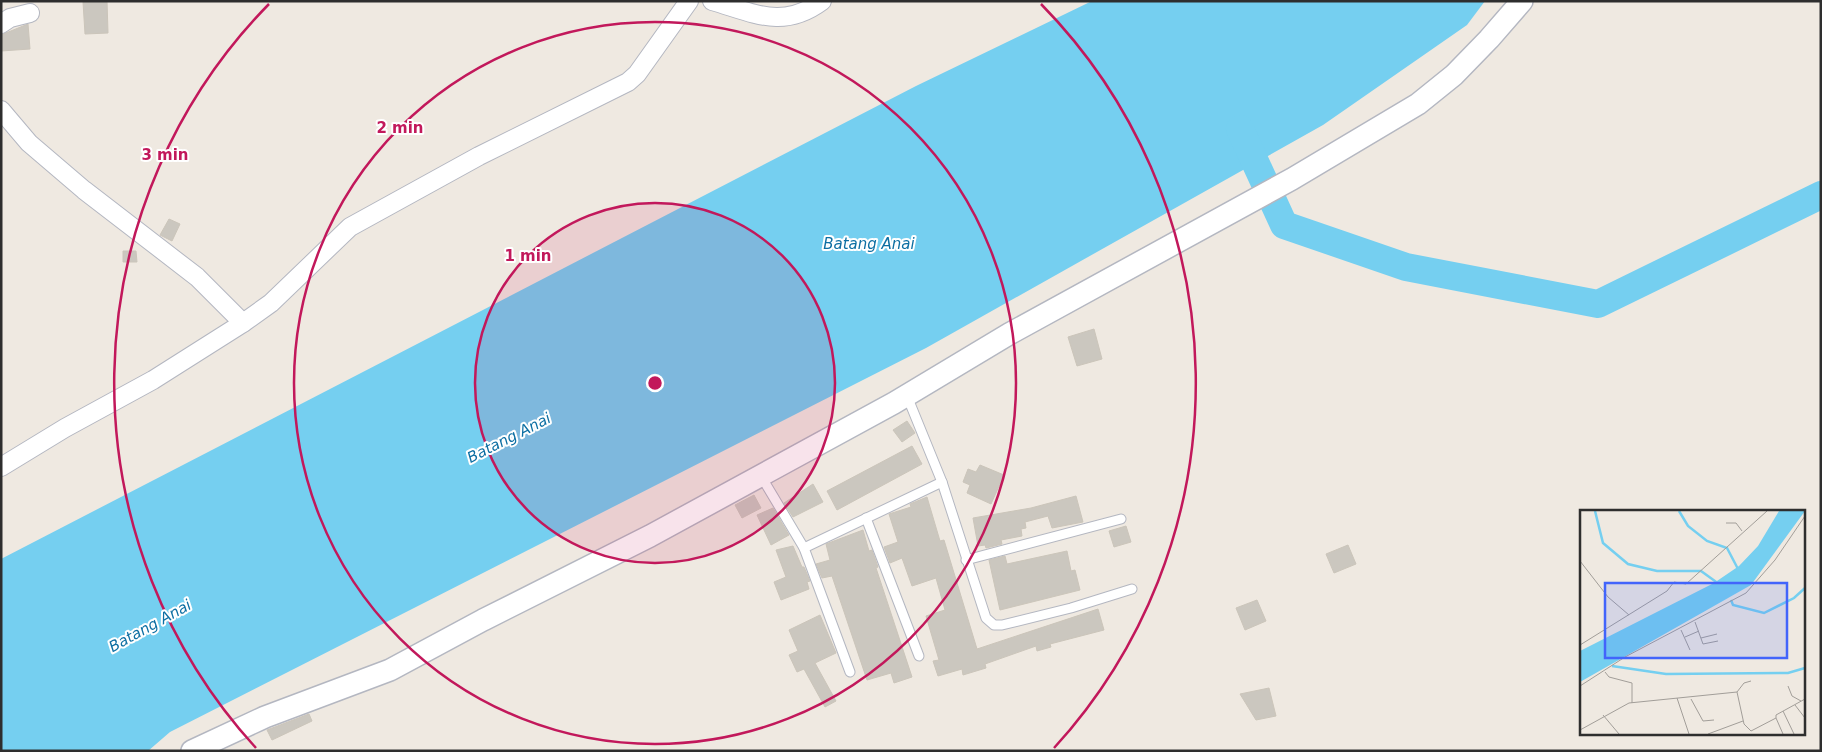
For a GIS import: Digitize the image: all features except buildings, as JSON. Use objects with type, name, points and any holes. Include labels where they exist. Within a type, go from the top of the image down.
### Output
[{"type":"street","points":[[1,467],[65,428],[154,380],[243,323],[271,303],[350,227],[479,156],[628,82],[637,74],[689,1]]},
{"type":"street","points":[[712,1],[778,18],[801,15],[822,1]]},
{"type":"street","points":[[192,751],[265,717],[390,670],[483,620],[650,536],[907,396],[1009,334],[1292,178],[1418,104],[1460,69],[1522,1]]},
{"type":"street","points":[[1,24],[10,18],[30,13]]},
{"type":"street","points":[[1,110],[29,143],[84,190],[197,277],[243,323]]},
{"type":"lane","points":[[907,396],[942,482],[981,608],[986,618],[994,625],[1002,626],[1071,608],[1132,588]]},
{"type":"lane","points":[[761,476],[804,548],[850,672]]},
{"type":"lane","points":[[804,548],[942,482]]},
{"type":"lane","points":[[866,518],[919,656]]},
{"type":"lane","points":[[966,560],[1120,519]]},
{"type":"water","name":"Batang Anai","points":[[1092,1],[1485,1],[1467,25],[1323,125],[926,348],[170,732],[148,751],[1,751],[1,559],[916,86]]},
{"type":"waterway","points":[[1240,129],[1284,225],[1406,267],[1598,304],[1821,195]]}]
